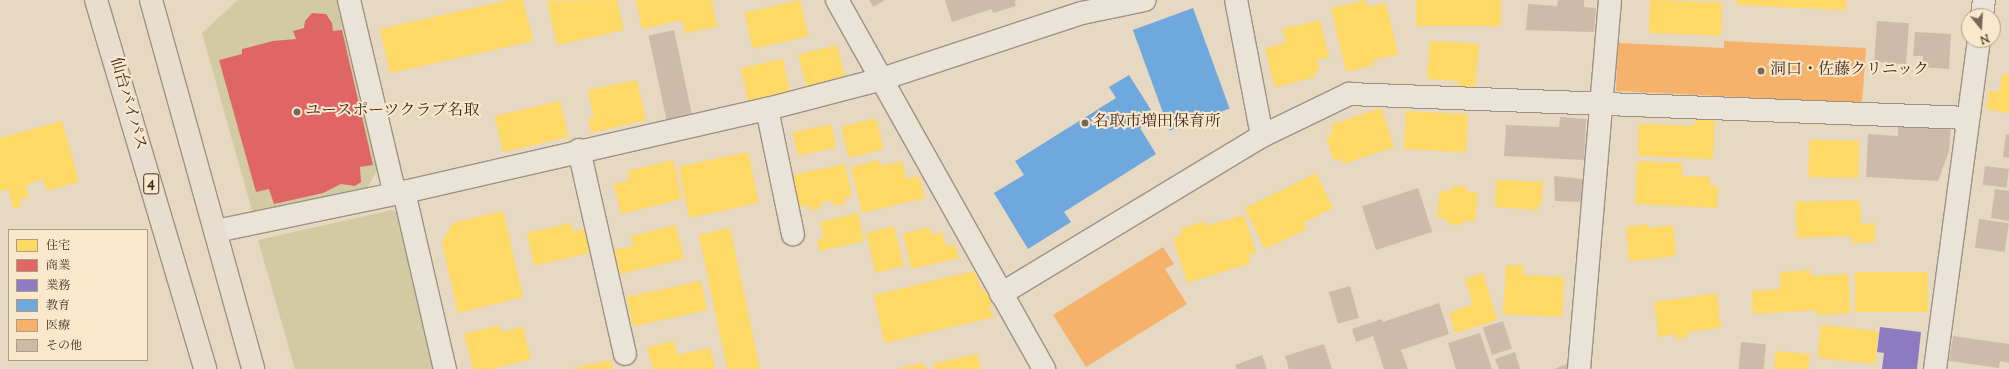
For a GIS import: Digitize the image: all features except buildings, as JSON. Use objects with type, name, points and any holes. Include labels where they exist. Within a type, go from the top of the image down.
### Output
[{"type":"highway","name":"仙台バイパス","points":[[96,0],[205,369]]},
{"type":"highway","points":[[151,0],[253,369]]},
{"type":"street","points":[[349,0],[445,369]]},
{"type":"street","points":[[838,0],[1000,294],[1044,369]]},
{"type":"street","points":[[216,231],[399,193],[579,150],[766,109],[882,79],[1080,6],[1145,0]]},
{"type":"street","points":[[1236,0],[1262,136]]},
{"type":"street","points":[[1579,369],[1603,105],[1610,0]]},
{"type":"street","points":[[1935,369],[1977,48]]},
{"type":"street","points":[[1000,294],[1262,136],[1349,94],[1969,118]]},
{"type":"street","points":[[766,109],[793,234]]},
{"type":"street","points":[[579,150],[625,354]]},
{"type":"shaded area","name":"ユースポーツクラブ名取","points":[[238,0],[338,0],[380,165],[367,188],[253,214],[202,33]]},
{"type":"shaded area","points":[[392,210],[400,214],[436,369],[295,369],[258,240]]},
{"type":"place","name":"洞口・佐藤クリニック","points":[[1761,71]]},
{"type":"place","name":"ユースポーツクラブ名取","points":[[297,112]]},
{"type":"place","name":"名取市増田保育所","points":[[1085,123]]}]
